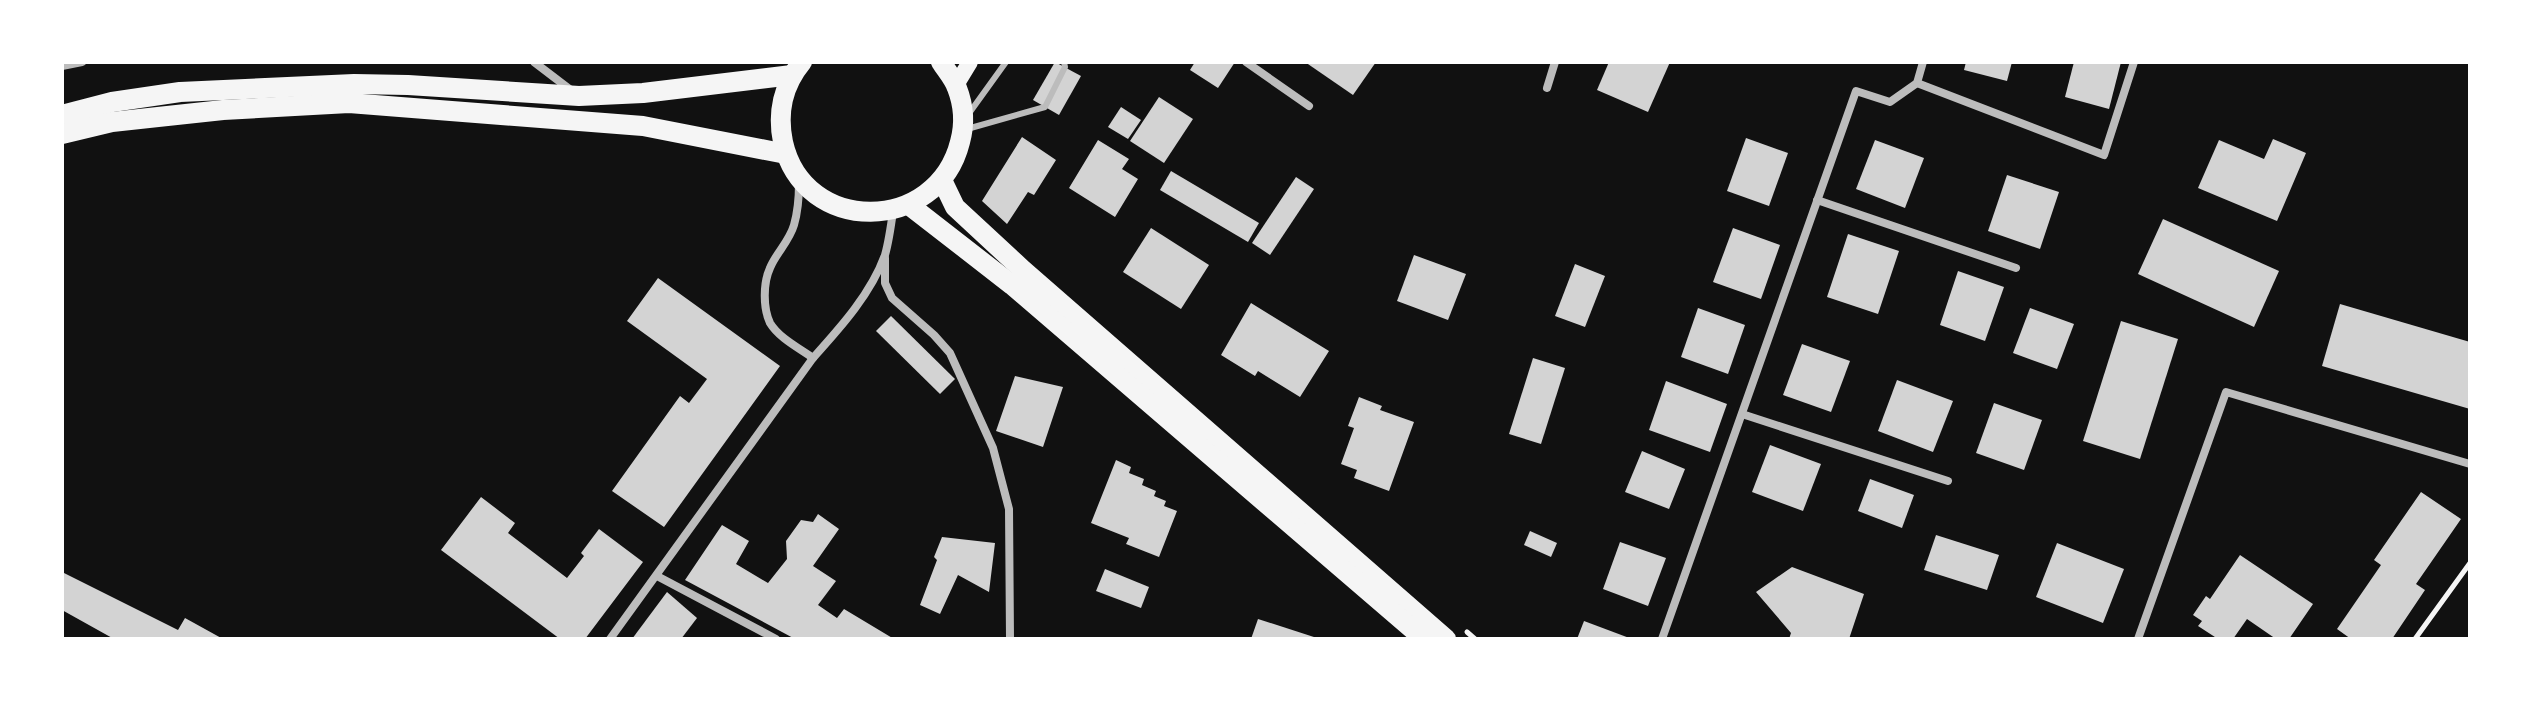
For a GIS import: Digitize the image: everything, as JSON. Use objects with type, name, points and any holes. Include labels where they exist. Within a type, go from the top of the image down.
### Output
[{"type":"main road","points":[[797,68],[782,100],[780,127],[786,154],[799,178],[818,195],[841,208],[858,212],[901,208],[927,195],[942,180],[956,157],[963,126],[962,107],[956,85],[941,62]]},
{"type":"main road","points":[[956,85],[970,62]]},
{"type":"main road","points":[[62,115],[112,102],[180,92],[354,84],[579,96],[643,93],[797,68]]},
{"type":"main road","points":[[62,134],[112,122],[223,110],[349,103],[643,126],[786,154]]},
{"type":"main road","points":[[942,180],[955,207],[1023,270],[1446,639]]},
{"type":"main road","points":[[901,208],[1012,285],[1424,639]]},
{"type":"street","points":[[62,66],[82,62]]},
{"type":"street","points":[[534,62],[579,96]]},
{"type":"street","points":[[1246,62],[1309,106]]},
{"type":"street","points":[[1547,88],[1555,62]]},
{"type":"street","points":[[1662,639],[1856,91],[1890,102],[1917,83],[1923,62]]},
{"type":"street","points":[[1917,83],[2104,155],[2134,62]]},
{"type":"street","points":[[799,178],[799,201],[793,227],[784,248],[770,268],[765,302],[770,322],[779,333],[813,358]]},
{"type":"street","points":[[1817,200],[2016,268]]},
{"type":"street","points":[[610,639],[813,358],[844,323],[884,256],[901,208]]},
{"type":"street","points":[[884,256],[885,283],[892,298],[950,353],[993,448],[1009,509],[1010,639]]},
{"type":"street","points":[[2138,639],[2226,392],[2470,464]]},
{"type":"street","points":[[1742,414],[1948,481]]},
{"type":"street","points":[[657,576],[776,639]]},
{"type":"lane","points":[[963,126],[1006,62]]},
{"type":"lane","points":[[963,126],[1045,107],[1065,67],[1064,62]]},
{"type":"path","points":[[2415,639],[2470,563]]},
{"type":"building","points":[[1055,62],[1081,76],[1059,115],[1033,100]]},
{"type":"building","points":[[1195,62],[1235,62],[1218,88],[1190,70]]},
{"type":"building","points":[[1305,62],[1376,62],[1353,95]]},
{"type":"building","points":[[1609,62],[1670,62],[1648,112],[1597,90]]},
{"type":"building","points":[[1966,62],[2012,62],[2007,81],[1964,70]]},
{"type":"building","points":[[2074,62],[2121,62],[2109,109],[2065,97]]},
{"type":"building","points":[[1159,97],[1193,119],[1164,163],[1130,141]]},
{"type":"building","points":[[1121,107],[1141,120],[1128,139],[1108,127]]},
{"type":"building","points":[[1022,137],[1056,160],[1034,195],[1028,192],[1007,224],[982,201]]},
{"type":"building","points":[[1746,138],[1788,153],[1769,206],[1727,191]]},
{"type":"building","points":[[2273,139],[2306,153],[2277,221],[2198,188],[2219,140],[2264,159]]},
{"type":"building","points":[[1098,140],[1129,159],[1122,169],[1138,179],[1115,217],[1069,188]]},
{"type":"building","points":[[1875,140],[1924,158],[1905,208],[1856,189]]},
{"type":"building","points":[[1171,171],[1259,223],[1248,242],[1160,190]]},
{"type":"building","points":[[2007,175],[2059,192],[2040,249],[1988,231]]},
{"type":"building","points":[[1296,177],[1314,189],[1270,255],[1252,243]]},
{"type":"building","points":[[2163,219],[2279,271],[2254,327],[2138,274]]},
{"type":"building","points":[[1151,228],[1209,265],[1181,309],[1123,272]]},
{"type":"building","points":[[1733,228],[1780,245],[1761,299],[1713,282]]},
{"type":"building","points":[[1848,234],[1899,251],[1878,314],[1827,297]]},
{"type":"building","points":[[1414,255],[1466,274],[1448,320],[1397,301]]},
{"type":"building","points":[[1575,264],[1605,276],[1585,327],[1555,316]]},
{"type":"building","points":[[1958,271],[2004,287],[1985,341],[1940,325]]},
{"type":"building","points":[[658,278],[780,366],[664,527],[612,491],[680,396],[689,403],[707,379],[627,321]]},
{"type":"building","points":[[1251,303],[1329,351],[1300,397],[1258,371],[1255,376],[1221,355]]},
{"type":"building","points":[[2340,304],[2470,342],[2470,409],[2322,366]]},
{"type":"building","points":[[1698,308],[1745,325],[1728,374],[1681,357]]},
{"type":"building","points":[[2030,308],[2074,324],[2057,369],[2013,353]]},
{"type":"building","points":[[891,316],[955,379],[940,394],[876,331]]},
{"type":"building","points":[[2121,321],[2178,339],[2140,459],[2083,441]]},
{"type":"building","points":[[1802,344],[1850,361],[1831,412],[1783,395]]},
{"type":"building","points":[[1533,358],[1565,368],[1541,444],[1509,434]]},
{"type":"building","points":[[1015,376],[1063,387],[1043,447],[996,431]]},
{"type":"building","points":[[1897,380],[1953,401],[1933,452],[1878,431]]},
{"type":"building","points":[[1666,381],[1727,404],[1710,452],[1649,430]]},
{"type":"building","points":[[1359,397],[1382,406],[1380,410],[1414,422],[1389,491],[1354,478],[1357,470],[1341,464],[1354,428],[1348,426]]},
{"type":"building","points":[[1994,403],[2042,420],[2024,470],[1976,453]]},
{"type":"building","points":[[1770,445],[1821,464],[1803,511],[1752,492]]},
{"type":"building","points":[[1642,451],[1685,469],[1669,509],[1625,492]]},
{"type":"building","points":[[1116,460],[1131,467],[1129,473],[1144,479],[1142,485],[1156,491],[1154,496],[1166,501],[1164,506],[1177,511],[1159,557],[1126,544],[1129,538],[1091,523]]},
{"type":"building","points":[[1870,479],[1914,495],[1902,528],[1858,511]]},
{"type":"building","points":[[2421,492],[2461,519],[2416,584],[2425,590],[2392,639],[2351,639],[2337,629],[2381,565],[2374,560]]},
{"type":"building","points":[[481,497],[515,523],[508,533],[567,578],[599,529],[643,562],[585,639],[560,639],[441,550]]},
{"type":"building","points":[[818,514],[839,529],[813,566],[836,581],[818,605],[837,618],[844,609],[894,639],[795,639],[685,580],[722,525],[749,541],[736,564],[768,583],[787,559],[786,541],[801,520],[813,522]]},
{"type":"building","points":[[1530,531],[1557,543],[1551,557],[1524,545]]},
{"type":"building","points":[[1936,535],[1999,555],[1987,590],[1924,570]]},
{"type":"building","points":[[942,537],[995,543],[989,592],[958,575],[940,614],[920,605]]},
{"type":"building","points":[[1620,542],[1666,558],[1648,606],[1603,589]]},
{"type":"building","points":[[2057,543],[2124,569],[2103,623],[2036,597]]},
{"type":"building","points":[[2240,555],[2313,604],[2289,639],[2276,639],[2247,619],[2233,639],[2218,639],[2198,626],[2202,621],[2193,615],[2206,596],[2210,599]]},
{"type":"building","points":[[1792,567],[1864,594],[1849,639],[1789,639],[1791,633],[1756,592]]},
{"type":"building","points":[[1105,569],[1149,587],[1141,608],[1096,591]]},
{"type":"building","points":[[62,572],[178,630],[185,618],[223,639],[114,639],[62,610]]},
{"type":"building","points":[[667,592],[697,618],[681,639],[632,639]]},
{"type":"building","points":[[1258,619],[1317,638],[1317,639],[1251,639]]},
{"type":"building","points":[[1584,621],[1632,639],[1577,639]]}]
